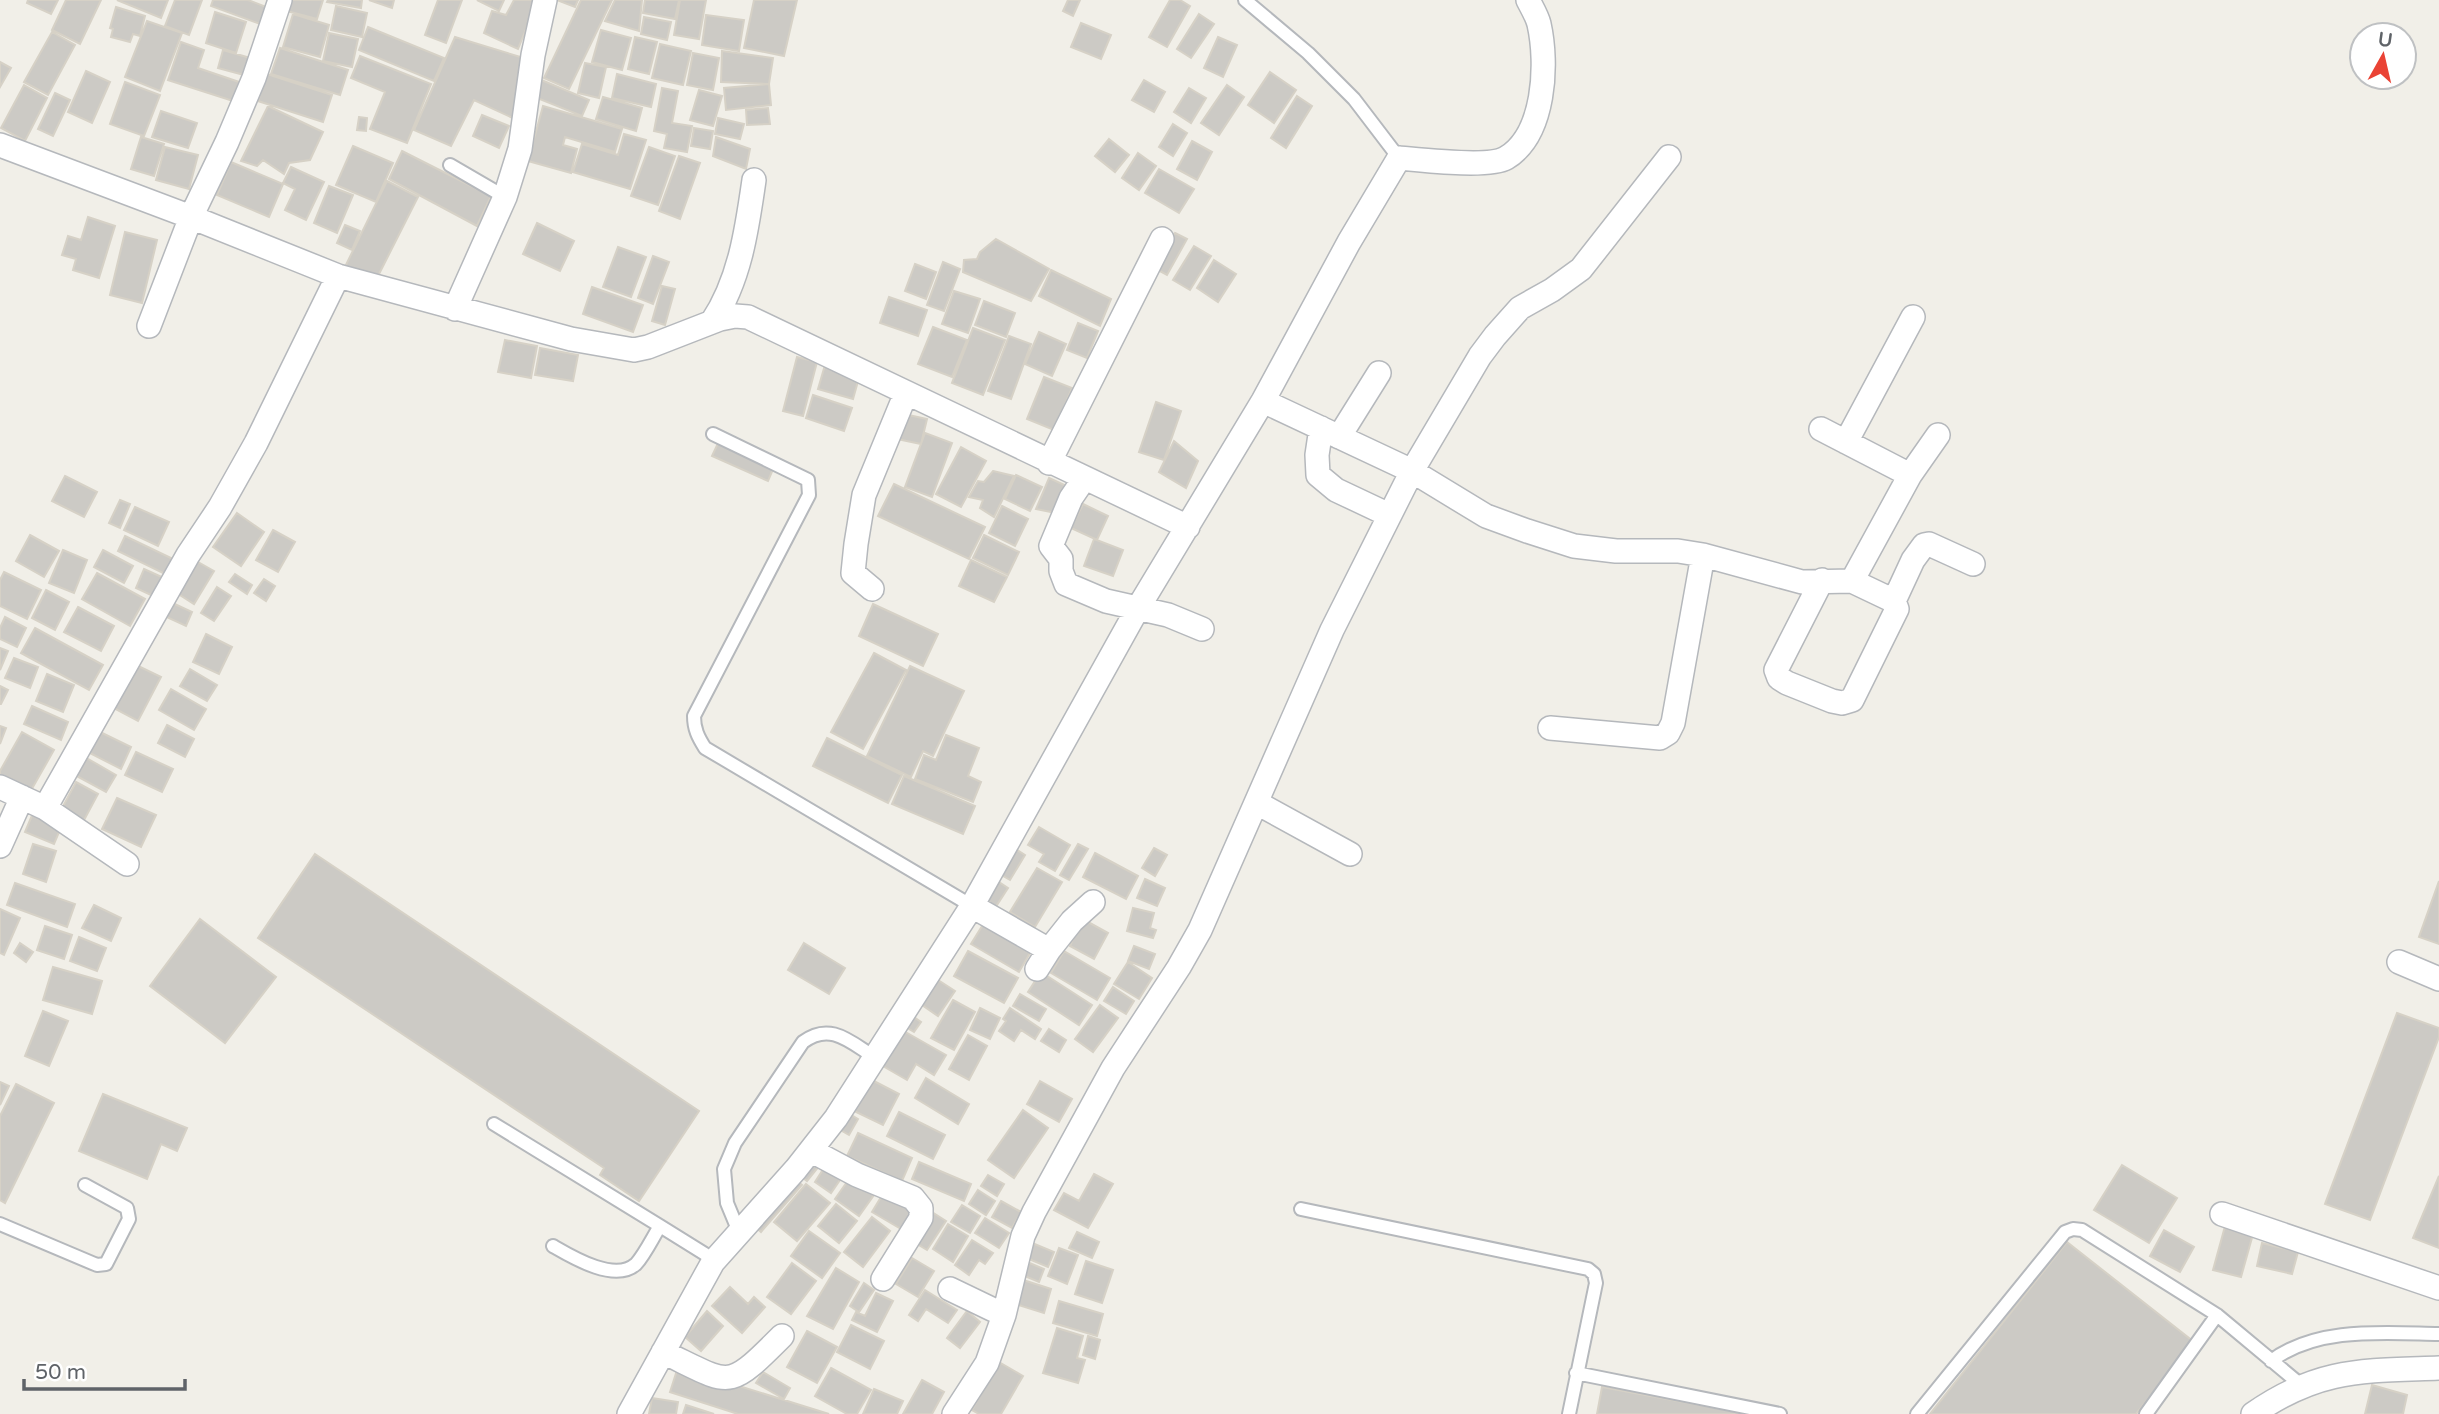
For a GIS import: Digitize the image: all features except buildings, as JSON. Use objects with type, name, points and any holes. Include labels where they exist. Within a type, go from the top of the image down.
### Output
[{"type":"street","points":[[455,309],[505,197],[520,149],[533,55],[545,0]]},
{"type":"street","points":[[629,1414],[713,1262],[812,1151],[876,1058],[972,906],[1138,608],[1263,401],[1349,242],[1399,158],[1467,163],[1492,161],[1504,159],[1521,145],[1538,113],[1542,89],[1539,22],[1528,0]]},
{"type":"street","points":[[149,326],[191,217],[254,78],[273,2]]},
{"type":"street","points":[[0,145],[338,276],[571,339],[634,350],[712,322],[735,316],[748,317],[1049,463],[1188,527]]},
{"type":"street","points":[[954,1414],[988,1363],[1004,1315],[1023,1236],[1034,1212],[1113,1068],[1200,930],[1332,630],[1412,471],[1495,336],[1520,308],[1581,269],[1669,157]]},
{"type":"street","points":[[712,322],[721,309],[732,282],[745,241],[754,180]]},
{"type":"street","points":[[1049,463],[1162,239]]},
{"type":"street","points":[[45,808],[175,578],[256,443],[338,276]]},
{"type":"street","points":[[1846,442],[1913,317]]},
{"type":"street","points":[[1379,373],[1330,433],[1317,455],[1318,475],[1336,490],[1389,515]]},
{"type":"street","points":[[872,589],[853,573],[864,495],[906,393]]},
{"type":"street","points":[[1263,401],[1412,471],[1486,516],[1574,546],[1616,551],[1678,551],[1703,555],[1802,582],[1822,580],[1852,581],[1894,601],[1897,609],[1852,701],[1832,701],[1787,683],[1779,678],[1776,670],[1822,580]]},
{"type":"street","points":[[1821,429],[1910,475]]},
{"type":"street","points":[[1852,581],[1910,475],[1938,435]]},
{"type":"street","points":[[1084,479],[1071,498],[1051,546],[1061,559],[1061,571],[1066,584],[1106,601],[1168,615],[1202,629]]},
{"type":"street","points":[[1894,601],[1913,560],[1924,545],[1929,544],[1973,564]]},
{"type":"street","points":[[1550,728],[1660,738],[1668,733],[1673,723],[1703,555]]},
{"type":"street","points":[[0,787],[45,808],[127,864]]},
{"type":"street","points":[[0,846],[22,797]]},
{"type":"street","points":[[1257,803],[1350,854]]},
{"type":"street","points":[[972,906],[1043,960],[1072,921],[1093,902]]},
{"type":"street","points":[[2399,962],[2439,979]]},
{"type":"street","points":[[812,1151],[857,1175],[913,1198],[921,1208],[921,1218],[883,1279]]},
{"type":"street","points":[[2222,1214],[2439,1288]]},
{"type":"street","points":[[950,1289],[1004,1315]]},
{"type":"street","points":[[663,1352],[724,1380],[748,1371],[782,1336]]},
{"type":"street","points":[[2253,1414],[2278,1396],[2325,1377],[2358,1371],[2439,1368]]},
{"type":"lane","points":[[1245,0],[1308,53],[1354,99],[1399,158]]},
{"type":"lane","points":[[450,165],[505,197]]},
{"type":"lane","points":[[713,434],[808,480],[810,495],[694,716],[694,728],[699,739],[716,754],[972,906]]},
{"type":"lane","points":[[739,1232],[727,1203],[724,1169],[735,1143],[803,1042],[814,1034],[825,1032],[839,1035],[876,1058]]},
{"type":"lane","points":[[494,1124],[705,1254],[713,1262]]},
{"type":"lane","points":[[0,1224],[97,1265],[106,1264],[129,1219],[129,1213],[127,1208],[85,1185]]},
{"type":"lane","points":[[1301,1209],[1588,1269],[1594,1274],[1596,1283],[1569,1414]]},
{"type":"lane","points":[[553,1246],[581,1262],[620,1271],[636,1264],[660,1226]]},
{"type":"lane","points":[[1917,1414],[2065,1232],[2073,1229],[2082,1230],[2217,1315],[2301,1385]]},
{"type":"lane","points":[[2146,1414],[2217,1315]]},
{"type":"lane","points":[[2271,1361],[2294,1347],[2335,1336],[2439,1334]]},
{"type":"lane","points":[[1576,1373],[1780,1414]]}]
